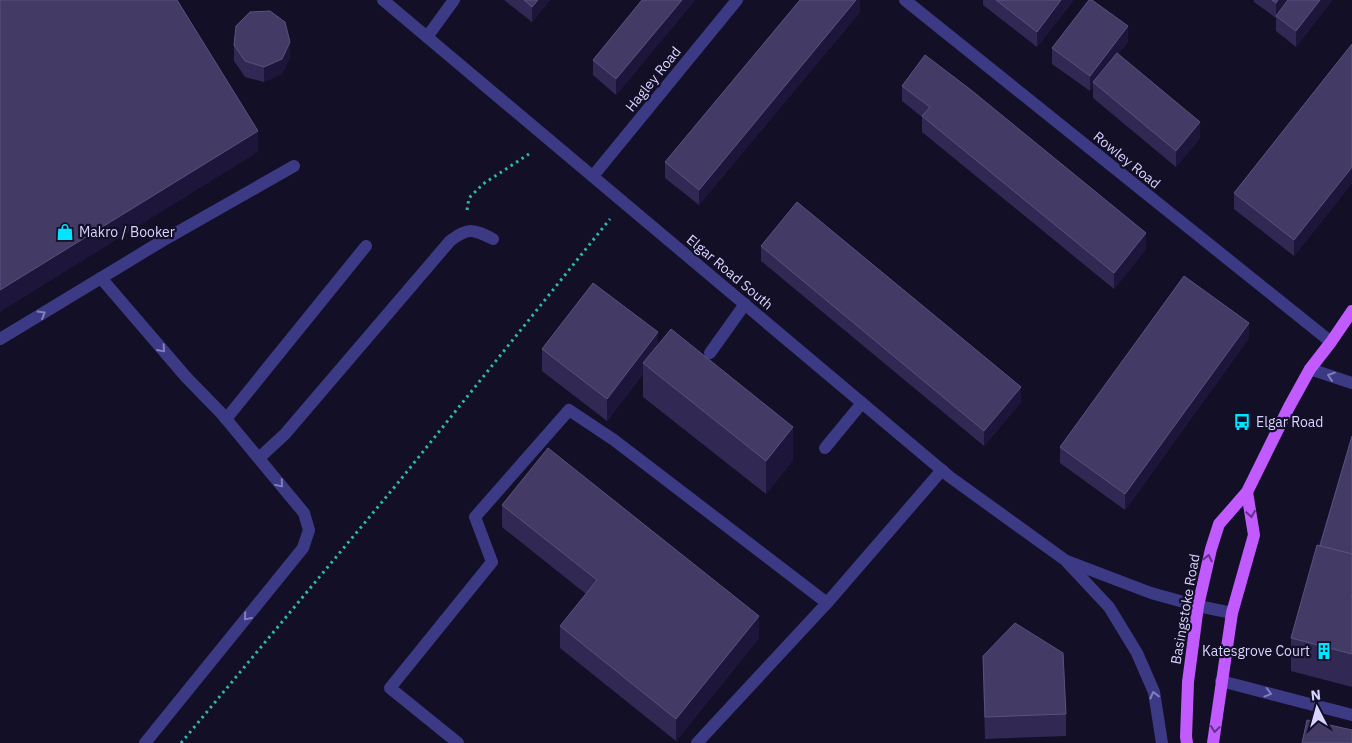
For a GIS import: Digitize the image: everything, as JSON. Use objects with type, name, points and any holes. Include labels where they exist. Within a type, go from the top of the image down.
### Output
[{"type":"main road","name":"Basingstoke Road","points":[[1187,743],[1188,682],[1198,606],[1210,549],[1219,524],[1247,492],[1310,369],[1352,311]]},
{"type":"main road","points":[[1213,743],[1232,613],[1254,536],[1247,492]]},
{"type":"street","name":"Elgar Road South","points":[[383,0],[942,470],[1065,560],[1108,607],[1137,653],[1154,692],[1162,743]]},
{"type":"street","points":[[427,37],[454,0]]},
{"type":"street","name":"Hagley Road","points":[[593,176],[737,0]]},
{"type":"street","name":"Rowley Road","points":[[905,0],[1331,342]]},
{"type":"street","points":[[0,339],[162,241],[294,166]]},
{"type":"street","points":[[259,458],[285,434],[450,241],[460,233],[476,231],[493,240]]},
{"type":"street","points":[[226,419],[366,246]]},
{"type":"street","points":[[101,278],[259,458],[304,513],[309,530],[303,548],[145,743]]},
{"type":"street","points":[[710,353],[744,304]]},
{"type":"street","points":[[1310,369],[1352,383]]},
{"type":"street","points":[[825,448],[862,403]]},
{"type":"street","points":[[458,743],[390,688],[492,562],[474,517],[569,410],[614,440],[827,603]]},
{"type":"street","points":[[696,743],[827,603],[942,470]]},
{"type":"street","name":"Elgar Road South","points":[[1065,560],[1152,593],[1232,613]]},
{"type":"street","points":[[1221,681],[1352,715]]},
{"type":"path","points":[[468,232],[466,216],[469,198],[483,184],[550,140]]},
{"type":"path","points":[[181,743],[396,484],[623,202]]},
{"type":"building","name":"Makro / Booker","points":[[0,0],[177,0],[258,131],[0,290]]},
{"type":"building","points":[[524,0],[538,0],[532,7]]},
{"type":"building","points":[[642,0],[682,0],[616,79],[593,60]]},
{"type":"building","points":[[800,0],[856,0],[699,190],[665,162]]},
{"type":"building","points":[[996,0],[1061,0],[1037,32]]},
{"type":"building","points":[[1089,0],[1092,0],[1128,26],[1090,76],[1052,48]]},
{"type":"building","points":[[1288,0],[1320,0],[1296,31],[1276,16]]},
{"type":"building","points":[[270,11],[285,22],[290,42],[282,59],[264,67],[245,61],[234,45],[236,26],[250,12]]},
{"type":"building","points":[[1352,44],[1352,167],[1294,240],[1234,193]]},
{"type":"building","points":[[1117,53],[1200,122],[1176,151],[1093,82]]},
{"type":"building","points":[[925,55],[971,90],[1146,233],[1114,273],[922,116],[930,107],[902,86]]},
{"type":"building","points":[[797,202],[1021,387],[984,431],[761,246]]},
{"type":"building","points":[[1184,276],[1249,323],[1125,494],[1060,447]]},
{"type":"building","points":[[593,283],[658,332],[607,399],[542,349]]},
{"type":"building","points":[[671,329],[793,427],[766,461],[643,363]]},
{"type":"building","points":[[1352,436],[1352,554],[1320,546]]},
{"type":"building","points":[[548,448],[759,616],[676,719],[560,626],[597,580],[502,505]]},
{"type":"building","name":"Katesgrove Court","points":[[1317,545],[1352,554],[1352,654],[1291,638]]},
{"type":"building","points":[[1015,623],[1063,653],[1066,714],[985,717],[983,656]]},
{"type":"building","points":[[1307,720],[1352,730],[1352,743],[1302,743]]},
{"type":"place","name":"Makro / Booker","points":[[65,232]]},
{"type":"place","name":"Elgar Road","points":[[1242,422]]},
{"type":"place","name":"Katesgrove Court","points":[[1324,651]]}]
